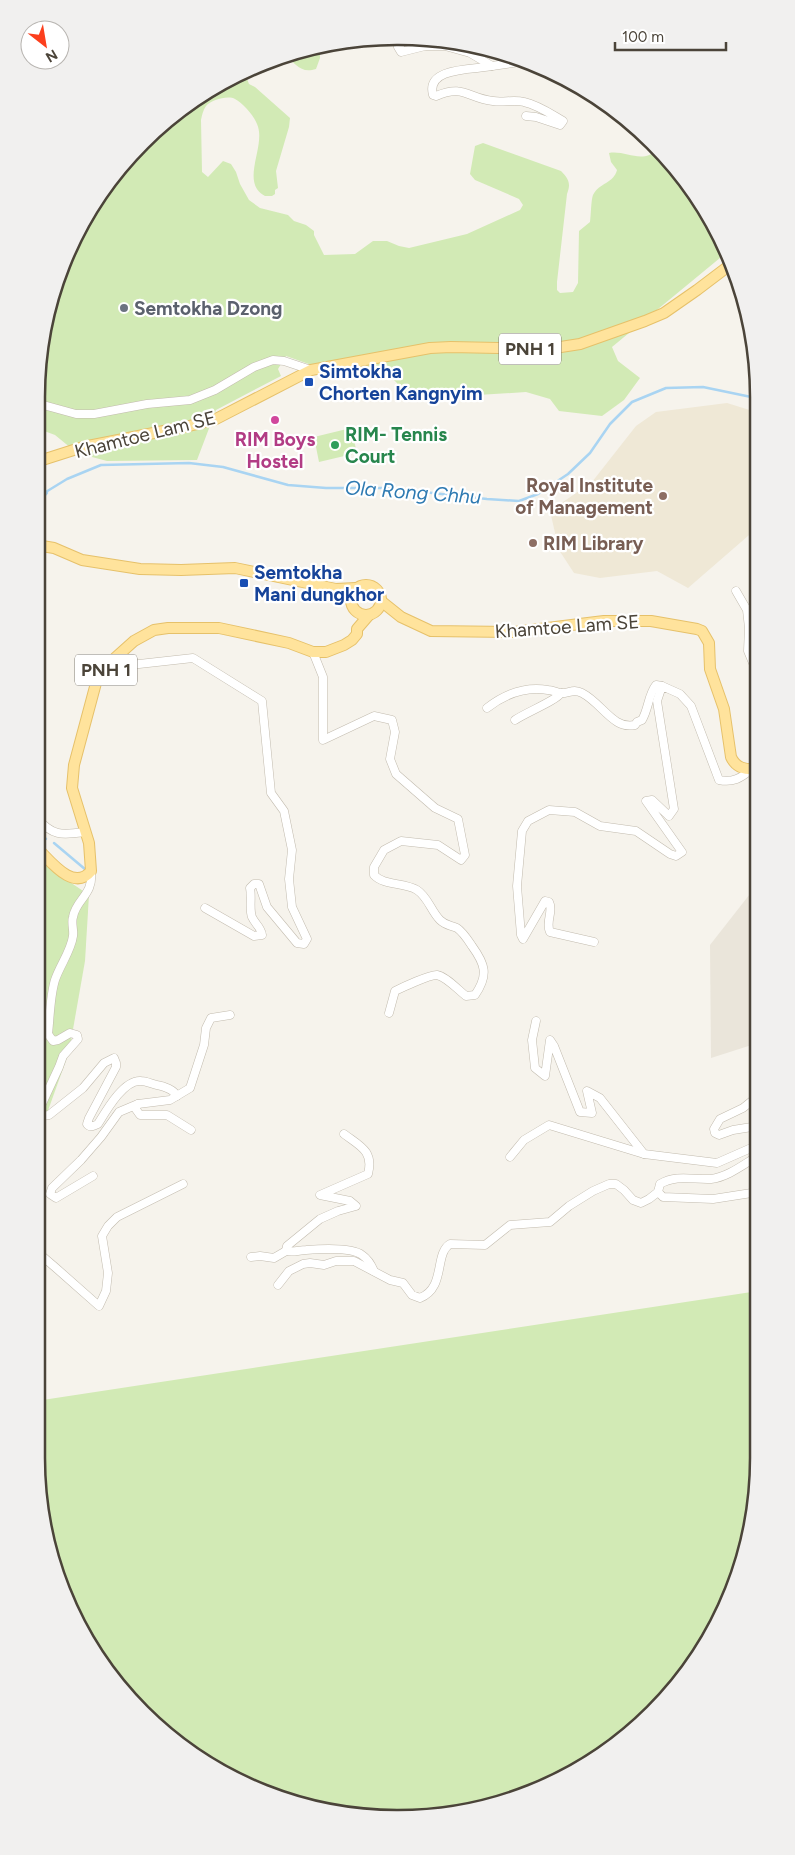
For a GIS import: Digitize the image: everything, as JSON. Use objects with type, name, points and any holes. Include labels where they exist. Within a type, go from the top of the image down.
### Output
[{"type":"main road","name":"Khamtoe Lam SE","points":[[45,459],[83,448],[214,420],[311,370],[430,348],[548,349],[580,344],[664,313],[725,269]]},
{"type":"main road","points":[[45,546],[54,548],[82,560],[140,569],[234,568],[336,589],[371,585],[380,593],[376,608],[357,629]]},
{"type":"main road","points":[[313,652],[326,652],[344,645],[356,634],[356,612],[351,599],[356,588]]},
{"type":"main road","points":[[336,589],[351,599]]},
{"type":"main road","name":"Khamtoe Lam SE","points":[[376,608],[394,612],[431,631],[515,632],[604,621],[652,621],[702,631],[709,643],[710,668],[724,709],[731,757],[742,769],[750,769]]},
{"type":"main road","points":[[356,612],[362,615],[376,608]]},
{"type":"main road","name":"PNH 1","points":[[91,871],[91,854],[86,832],[72,788],[74,765],[96,682],[115,658],[134,641],[154,630],[168,628],[219,628],[289,643],[313,652]]},
{"type":"main road","points":[[45,856],[62,872],[72,878],[81,879],[91,871]]},
{"type":"street","points":[[399,45],[401,52],[424,46]]},
{"type":"street","points":[[468,52],[492,66]]},
{"type":"street","points":[[510,64],[481,69],[463,68],[443,74],[434,83],[433,95],[436,96],[456,90],[492,101],[524,102],[563,121],[560,125],[536,117],[526,116]]},
{"type":"street","points":[[45,405],[76,414],[94,414],[146,404],[190,400],[216,390],[254,367],[273,360],[284,361],[311,370]]},
{"type":"street","points":[[736,591],[747,610],[749,628],[748,651],[750,656]]},
{"type":"street","points":[[313,652],[323,677],[323,740],[374,716],[392,720],[395,732],[390,759],[396,774],[435,808],[458,819],[465,855],[461,860],[438,845],[401,841],[384,850],[374,867],[374,875],[378,879],[415,889],[424,895],[438,918],[446,926],[456,928],[462,933],[483,963],[482,986],[476,995],[466,996],[444,979],[433,975],[396,991],[389,1013]]},
{"type":"street","points":[[96,682],[104,676],[130,665],[193,658],[262,701],[271,793],[284,811],[292,850],[289,879],[292,907],[307,939],[304,944],[297,942],[267,907],[259,884],[254,884],[250,888],[252,897],[251,915],[262,930],[262,935],[254,936],[205,908]]},
{"type":"street","points":[[515,720],[542,704],[558,698],[561,694],[572,690],[580,691],[596,701],[619,724],[628,727],[636,725],[637,722],[642,720],[648,710],[652,690],[656,685],[662,686],[680,694],[691,706],[719,780],[730,782],[750,772]]},
{"type":"street","points":[[594,942],[550,932],[548,926],[551,906],[549,902],[545,902],[523,939],[521,935],[517,886],[522,831],[528,821],[549,810],[575,812],[600,826],[636,830],[670,854],[676,856],[682,852],[646,801],[652,800],[669,816],[674,810],[657,701],[662,686]]},
{"type":"street","points":[[487,708],[498,699],[520,690],[535,688],[561,694]]},
{"type":"street","points":[[45,828],[56,834],[86,832]]},
{"type":"street","points":[[45,1098],[60,1067],[63,1056],[78,1039],[77,1035],[70,1033],[53,1041],[48,1034],[55,980],[72,943],[74,935],[72,918],[75,910],[87,894],[92,878],[91,871]]},
{"type":"street","points":[[93,1176],[56,1198],[50,1194],[52,1188],[86,1154],[119,1112],[138,1104],[170,1100],[190,1088],[204,1045],[206,1028],[212,1018],[230,1015]]},
{"type":"street","points":[[536,1021],[532,1040],[535,1068],[545,1076],[550,1040],[580,1112],[592,1113],[587,1091],[600,1098],[644,1154]]},
{"type":"street","points":[[45,1116],[49,1115],[83,1088],[104,1063],[114,1058],[116,1067],[89,1118],[89,1126],[98,1124],[125,1087],[131,1083],[142,1081],[160,1085],[176,1092],[177,1096]]},
{"type":"street","points":[[750,1102],[720,1120],[714,1129],[715,1133],[719,1135],[750,1127]]},
{"type":"street","points":[[138,1104],[135,1108],[140,1115],[167,1115],[191,1130]]},
{"type":"street","points":[[510,1157],[524,1140],[549,1125],[644,1154],[717,1163],[750,1149]]},
{"type":"street","points":[[251,1257],[274,1258],[286,1251],[287,1246],[320,1219],[338,1210],[356,1206],[350,1201],[320,1195],[368,1174],[371,1164],[366,1151],[344,1134]]},
{"type":"street","points":[[278,1285],[289,1271],[303,1264],[324,1265],[336,1261],[354,1261],[390,1280],[403,1283],[412,1295],[420,1298],[430,1292],[436,1284],[444,1250],[450,1244],[485,1245],[510,1225],[550,1222],[569,1206],[593,1191],[609,1184],[616,1184],[632,1200],[640,1204],[658,1192],[660,1184],[668,1179],[712,1179],[722,1176],[750,1160]]},
{"type":"street","points":[[45,1259],[99,1306],[106,1291],[108,1273],[102,1236],[108,1226],[116,1217],[183,1184]]},
{"type":"street","points":[[658,1192],[664,1197],[713,1199],[750,1193]]},
{"type":"street","points":[[286,1251],[291,1253],[309,1250],[353,1250],[361,1253],[369,1260],[374,1271]]},
{"type":"shaded area","name":"Royal Institute of Management","points":[[727,403],[750,410],[750,534],[688,588],[657,571],[600,578],[574,573],[559,550],[550,511],[592,482],[636,426],[656,412]]},
{"type":"shaded area","points":[[750,894],[750,1046],[711,1058],[710,945]]},
{"type":"green space","points":[[320,54],[316,69],[306,70],[292,61]]},
{"type":"green space","points":[[247,79],[249,84],[255,87],[290,118],[276,171],[278,188],[272,196],[265,196],[258,190],[254,182],[259,143],[257,124],[245,107],[232,98],[224,98],[212,102],[203,111],[201,120],[202,172],[208,177],[223,161],[231,164],[249,200],[260,208],[288,215],[294,221],[306,225],[314,231],[314,235],[324,255],[355,254],[373,241],[387,241],[409,248],[467,234],[520,210],[523,205],[519,199],[475,180],[470,174],[475,146],[483,143],[561,171],[567,179],[569,187],[557,282],[557,290],[560,293],[573,292],[578,283],[579,231],[590,222],[593,195],[613,178],[617,170],[611,162],[609,153],[640,157],[652,154],[691,202],[703,221],[721,257],[612,347],[618,361],[640,378],[624,400],[602,416],[559,411],[550,399],[526,392],[398,400],[397,383],[382,368],[343,376],[286,356],[278,369],[281,376],[216,410],[197,460],[107,461],[77,453],[55,435],[45,431],[48,351],[57,306],[64,284],[81,242],[92,221],[132,165],[165,132],[202,104]]},
{"type":"green space","name":"RIM- Tennis Court","points":[[351,428],[357,453],[319,462],[314,437]]},
{"type":"green space","points":[[45,865],[89,895],[85,961],[69,1052],[45,1119]]},
{"type":"green space","points":[[750,1292],[750,1458],[747,1504],[738,1549],[731,1571],[714,1613],[703,1634],[663,1690],[630,1723],[593,1751],[553,1774],[511,1791],[489,1798],[444,1807],[398,1810],[351,1807],[306,1798],[284,1791],[242,1774],[221,1763],[183,1737],[148,1707],[118,1672],[92,1634],[81,1613],[64,1571],[57,1549],[48,1504],[45,1458],[45,1400]]},
{"type":"waterway","name":"Ola Rong Chhu","points":[[45,492],[67,479],[101,465],[189,463],[223,467],[288,485],[326,488],[387,488],[519,501],[538,494],[568,474],[590,453],[610,424],[632,402],[666,388],[703,387],[750,397]]},
{"type":"waterway","points":[[54,843],[86,870]]},
{"type":"place","name":"Semtokha Dzong","points":[[124,308]]},
{"type":"place","name":"Simtokha Chorten Kangnyim","points":[[309,382]]},
{"type":"place","name":"RIM Boys Hostel","points":[[275,420]]},
{"type":"place","name":"RIM- Tennis Court","points":[[335,445]]},
{"type":"place","name":"Royal Institute of Management","points":[[663,496]]},
{"type":"place","name":"RIM Library","points":[[533,543]]},
{"type":"place","name":"Semtokha Mani dungkhor","points":[[244,583]]}]
